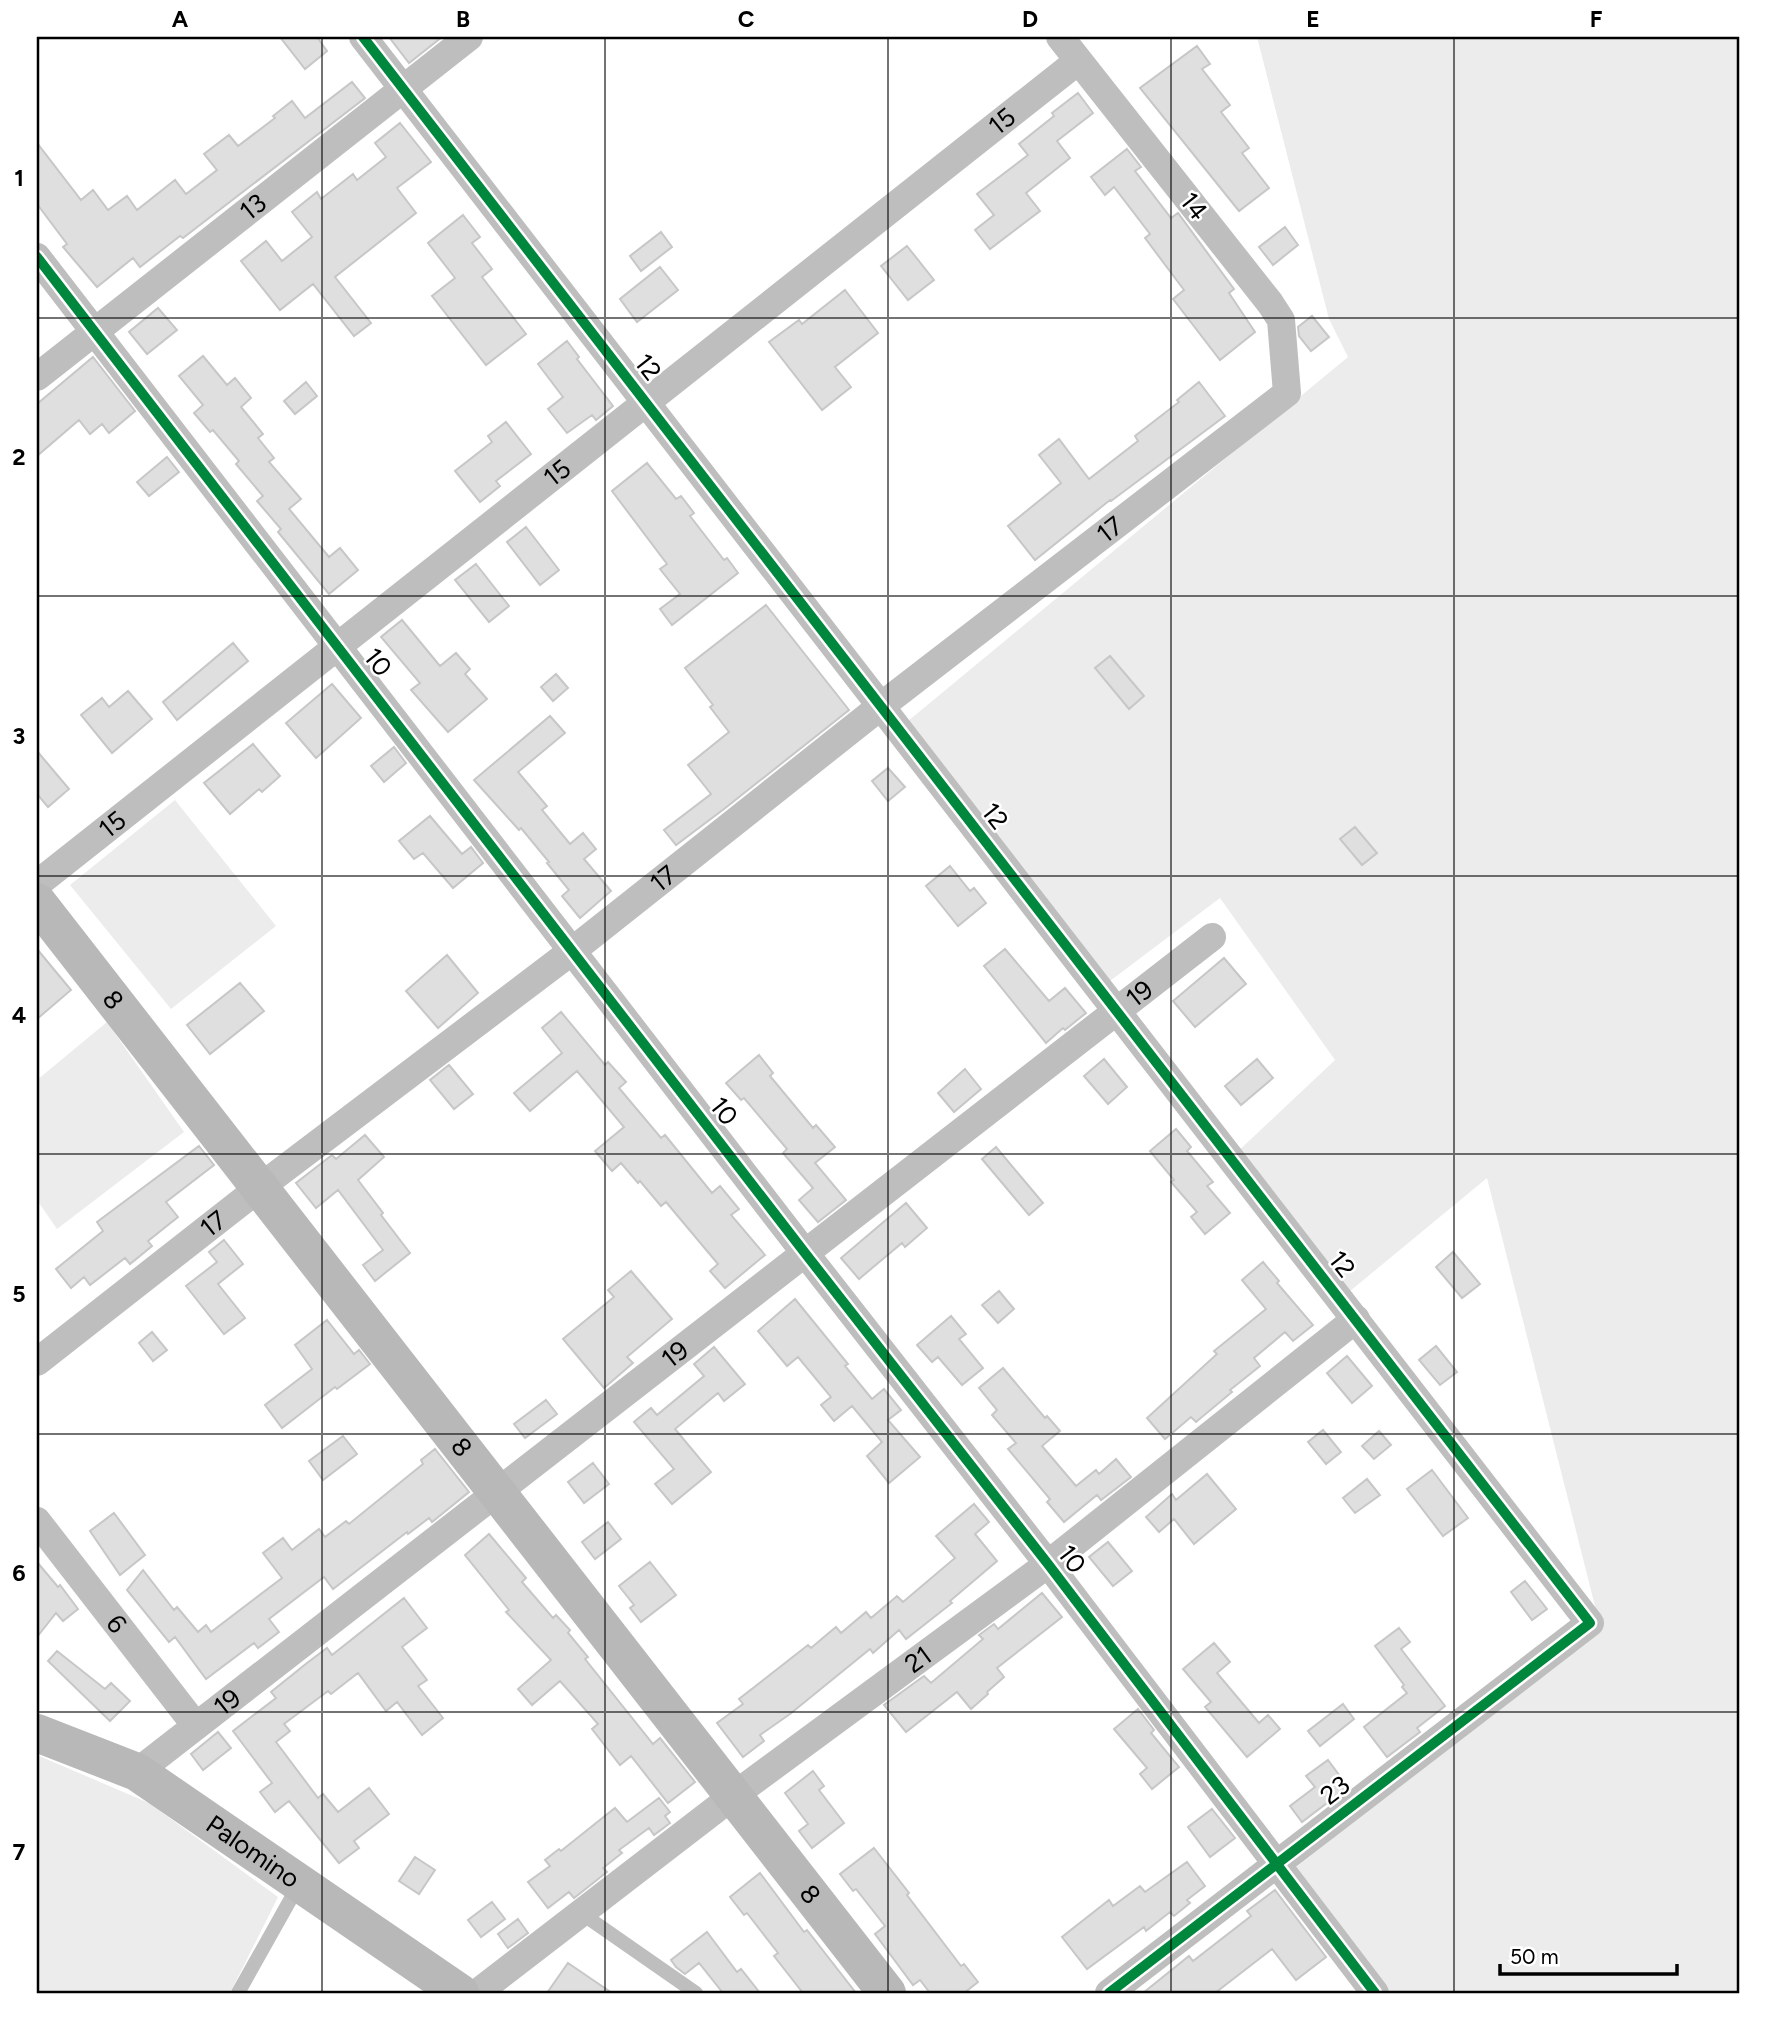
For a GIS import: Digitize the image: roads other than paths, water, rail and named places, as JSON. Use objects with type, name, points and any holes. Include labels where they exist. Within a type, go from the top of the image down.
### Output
[{"type":"street","name":"12","points":[[363,37],[1590,1623]]},
{"type":"street","name":"13","points":[[37,377],[469,37]]},
{"type":"street","name":"14","points":[[1060,37],[1281,320],[1287,393]]},
{"type":"street","name":"15","points":[[37,884],[1078,61]]},
{"type":"street","name":"10","points":[[37,257],[805,1254],[1048,1564],[1375,1993]]},
{"type":"street","name":"17","points":[[37,1362],[259,1188],[572,951],[881,706],[1287,393]]},
{"type":"street","name":"8","points":[[37,902],[887,1993]]},
{"type":"street","name":"19","points":[[137,1772],[1212,937]]},
{"type":"street","name":"21","points":[[477,1993],[733,1796],[1048,1564],[1356,1319]]},
{"type":"street","name":"6","points":[[37,1521],[196,1726]]},
{"type":"street","name":"23","points":[[1109,1993],[1590,1623]]},
{"type":"street","name":"Palomino","points":[[37,1733],[137,1772],[460,1993]]},
{"type":"lane","points":[[239,1993],[299,1884]]},
{"type":"lane","points":[[581,1913],[696,1993]]}]
